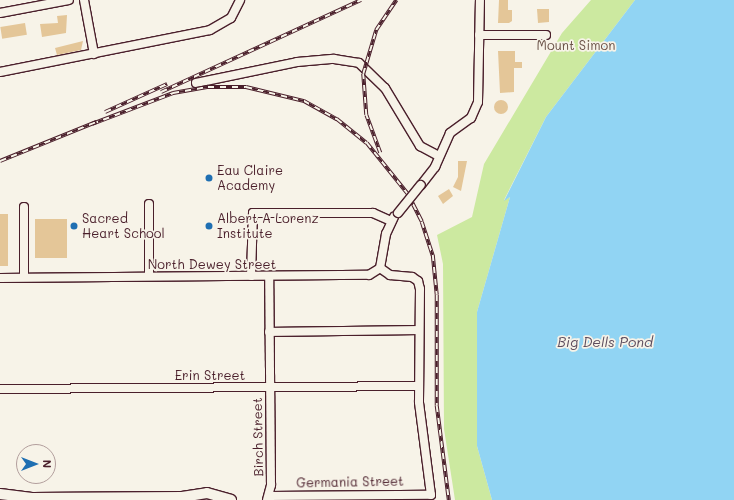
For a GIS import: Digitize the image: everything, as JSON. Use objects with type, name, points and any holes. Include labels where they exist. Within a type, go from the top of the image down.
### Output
[{"type":"main road","points":[[0,494],[30,499],[185,498],[207,493],[231,500]]},
{"type":"street","points":[[0,13],[68,0]]},
{"type":"street","points":[[84,0],[94,54]]},
{"type":"street","points":[[0,72],[210,30],[231,18],[240,0]]},
{"type":"street","points":[[420,386],[417,330],[418,281],[390,275],[380,268],[391,221],[421,185],[439,156],[450,133],[471,118],[478,102],[480,0]]},
{"type":"street","points":[[479,35],[546,35]]},
{"type":"street","points":[[196,83],[297,62],[334,60],[359,63],[385,88],[420,146],[439,156]]},
{"type":"street","points":[[149,204],[149,276]]},
{"type":"street","points":[[24,207],[24,277]]},
{"type":"street","points":[[251,276],[253,213],[373,213],[391,221]]},
{"type":"street","name":"North Dewey Street","points":[[0,278],[369,275],[380,268]]},
{"type":"street","name":"Birch Street","points":[[268,498],[270,386],[269,276]]},
{"type":"street","points":[[269,332],[417,330]]},
{"type":"street","name":"Erin Street","points":[[0,389],[420,386]]},
{"type":"street","name":"Germania Street","points":[[268,498],[431,495],[420,386]]},
{"type":"green space","name":"Mount Simon","points":[[591,0],[635,0],[546,117],[504,200],[510,197],[477,312],[477,446],[492,500],[455,500],[444,429],[443,264],[437,235],[472,217],[484,164],[562,33]]},
{"type":"water","name":"Big Dells Pond","points":[[635,0],[734,0],[734,500],[492,500],[477,446],[477,312],[510,197],[504,201],[546,117]]},
{"type":"building","points":[[499,0],[508,0],[508,10],[512,10],[512,21],[509,23],[498,23]]},
{"type":"building","points":[[537,9],[549,9],[549,22],[538,23]]},
{"type":"building","points":[[67,15],[66,33],[42,37],[40,24],[58,23],[57,16]]},
{"type":"building","points":[[25,23],[27,35],[2,39],[0,27]]},
{"type":"building","points":[[83,41],[81,50],[57,55],[55,48]]},
{"type":"building","points":[[498,51],[515,51],[515,62],[522,62],[522,68],[514,68],[514,92],[500,93]]},
{"type":"building","points":[[501,100],[506,102],[508,107],[506,112],[501,114],[496,112],[494,107],[496,102]]},
{"type":"building","points":[[458,161],[467,161],[461,191],[453,187],[458,177]]},
{"type":"building","points":[[449,189],[453,196],[443,204],[438,196]]},
{"type":"building","points":[[0,214],[8,214],[8,266],[0,266]]},
{"type":"building","points":[[35,219],[67,219],[67,258],[35,258]]},
{"type":"railway","points":[[161,92],[361,0]]},
{"type":"railway","points":[[380,153],[366,115],[363,74],[376,30],[396,0]]},
{"type":"railway","points":[[105,112],[167,84]]},
{"type":"railway","points":[[92,124],[173,93],[208,87],[246,87],[304,101],[337,119],[367,143],[408,194],[422,222],[433,255],[437,295],[437,406],[449,500]]},
{"type":"railway","points":[[0,161],[96,122]]},
{"type":"place","name":"Eau Claire Academy","points":[[209,178]]},
{"type":"place","name":"Sacred Heart School","points":[[74,226]]},
{"type":"place","name":"Albert A Lorenz Institute","points":[[209,226]]}]
